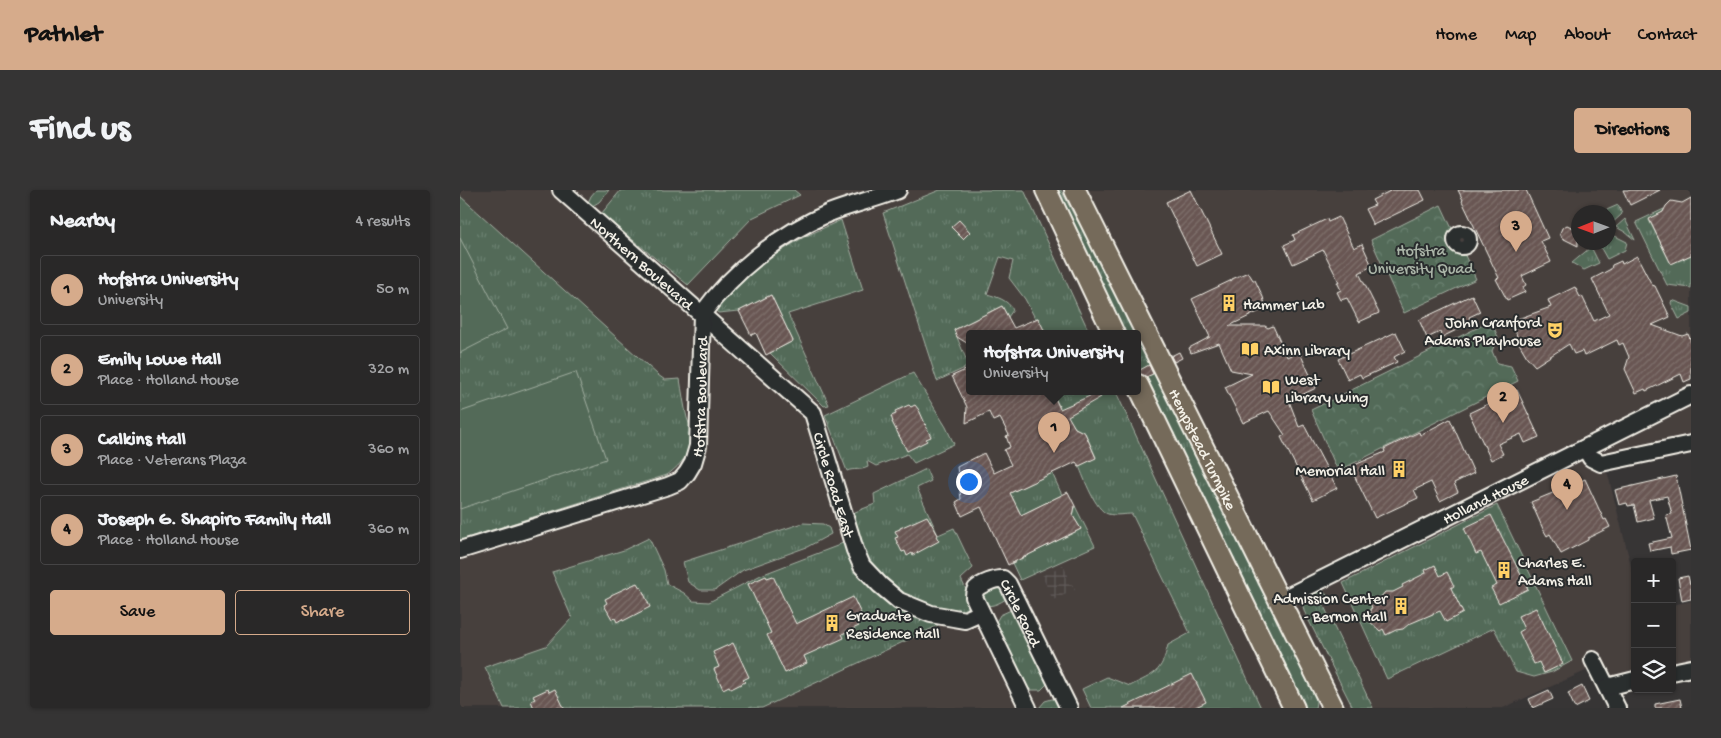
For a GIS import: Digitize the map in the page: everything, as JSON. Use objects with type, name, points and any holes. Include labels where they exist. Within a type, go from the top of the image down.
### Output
[{"type":"main road","points":[[1046,190],[1112,330]]},
{"type":"main road","name":"Hempstead Turnpike","points":[[1075,190],[1332,708]]},
{"type":"main road","name":"Hempstead Turnpike","points":[[1141,391],[1294,708]]},
{"type":"street","name":"Northern Boulevard","points":[[561,190],[702,314]]},
{"type":"street","name":"Hofstra Boulevard","points":[[460,550],[648,493],[680,481],[693,463],[698,446],[702,314],[710,303],[744,267],[782,238],[830,213],[898,190]]},
{"type":"street","name":"Circle Road East","points":[[702,314],[813,413],[862,566],[899,601],[931,614],[965,620],[981,613]]},
{"type":"street","name":"Holland House","points":[[1279,601],[1691,395]]},
{"type":"street","points":[[1585,448],[1591,458],[1601,463],[1691,444]]},
{"type":"street","name":"Circle Road","points":[[1028,708],[974,597],[974,592],[977,589],[998,578],[1003,579],[1011,590],[1069,708]]},
{"type":"street","points":[[1594,660],[1617,708]]},
{"type":"street","points":[[1676,671],[1691,668]]},
{"type":"street","points":[[1607,687],[1631,681]]},
{"type":"shaded area","points":[[460,190],[1691,190],[1691,444],[1605,463],[1631,565],[1631,681],[1607,687],[1597,666],[1503,708],[460,708]]},
{"type":"shaded area","points":[[1063,565],[1075,590],[1053,600],[1042,576]]},
{"type":"shaded area","points":[[1691,601],[1691,668],[1676,671],[1676,648],[1676,604]]},
{"type":"green space","points":[[596,190],[609,190],[599,202],[584,211],[591,196]]},
{"type":"green space","points":[[621,190],[794,190],[800,195],[752,218],[688,285],[601,214]]},
{"type":"green space","points":[[940,190],[1024,190],[1088,330],[1044,330],[1038,318],[1035,318],[1025,299],[1009,278],[1013,261],[1000,257],[987,294],[1005,301],[1013,310],[1008,317],[1002,306],[954,330],[966,359],[966,367],[937,381],[883,213]]},
{"type":"green space","points":[[1055,190],[1061,190],[1076,219],[1104,259],[1139,330],[1120,330]]},
{"type":"green space","points":[[460,196],[658,375],[665,380],[680,379],[692,436],[686,455],[667,475],[460,540]]},
{"type":"green space","name":"Hofstra University Quad","points":[[1441,205],[1455,235],[1455,244],[1461,247],[1476,279],[1404,313],[1371,240]]},
{"type":"green space","points":[[1618,205],[1622,214],[1616,220],[1616,206]]},
{"type":"green space","points":[[1664,209],[1663,212],[1649,220],[1671,264],[1691,255],[1691,288],[1667,285],[1636,222]]},
{"type":"green space","points":[[1625,219],[1635,240],[1625,232],[1616,227]]},
{"type":"green space","points":[[841,220],[863,290],[788,314],[829,405],[824,406],[770,353],[793,341],[771,295],[739,311],[718,313],[712,306],[747,272],[804,237]]},
{"type":"green space","points":[[1616,236],[1627,242],[1625,250],[1607,259],[1602,250],[1616,250]]},
{"type":"green space","points":[[460,238],[507,329],[460,353]]},
{"type":"green space","points":[[1587,250],[1592,250],[1599,263],[1584,270],[1572,263]]},
{"type":"green space","points":[[1672,300],[1691,307],[1691,313],[1679,319],[1671,303]]},
{"type":"green space","points":[[1491,321],[1498,337],[1492,351],[1497,363],[1511,366],[1518,381],[1338,471],[1311,410]]},
{"type":"green space","points":[[1141,335],[1315,691],[1315,708],[1306,708],[1190,480],[1141,374]]},
{"type":"green space","points":[[576,372],[606,459],[460,509],[460,412]]},
{"type":"green space","points":[[913,373],[946,427],[954,444],[914,463],[907,454],[876,466],[867,461],[868,467],[847,471],[825,415]]},
{"type":"green space","points":[[1054,395],[1117,395],[1261,708],[1091,708],[1082,689],[1107,677],[1130,686],[1146,678],[1156,671],[1163,662],[1168,645],[1190,633],[1132,514],[1108,514],[1094,500],[1079,466],[1096,457],[1085,433],[1073,425],[1069,427]]},
{"type":"green space","points":[[926,469],[931,481],[917,488],[938,535],[954,528],[973,568],[961,579],[970,598],[968,607],[933,628],[762,708],[504,708],[485,667],[546,646],[572,618],[552,572],[624,550],[649,538],[664,570],[667,584],[684,593],[693,601],[709,602],[761,575],[837,546],[851,538],[851,517],[855,512],[875,504],[874,494]]},
{"type":"green space","points":[[1052,473],[1062,495],[1021,515],[1010,493]]},
{"type":"green space","points":[[1497,505],[1572,661],[1552,672],[1534,677],[1516,672],[1494,628],[1387,679],[1343,583]]},
{"type":"green space","points":[[1075,506],[1095,546],[1020,580],[1012,563],[1081,529],[1073,516]]},
{"type":"green space","points":[[803,523],[823,524],[829,528],[831,534],[807,547],[743,570],[715,590],[700,590],[688,582],[683,562]]},
{"type":"green space","points":[[996,581],[1009,597],[994,605],[986,605],[982,597],[982,590]]},
{"type":"green space","points":[[1323,591],[1327,595],[1321,600],[1373,708],[1353,708],[1304,611],[1302,601],[1314,592]]},
{"type":"green space","points":[[1011,610],[1017,612],[1049,682],[1041,690],[1032,690],[1026,687],[996,626],[1000,615]]},
{"type":"green space","points":[[1056,699],[1065,708],[1039,708],[1045,701]]},
{"type":"building","points":[[1191,190],[1222,254],[1197,266],[1166,202]]},
{"type":"building","points":[[1392,190],[1420,190],[1425,200],[1373,225],[1365,209],[1375,205],[1372,200]]},
{"type":"building","points":[[1458,190],[1526,190],[1548,238],[1541,241],[1551,262],[1522,276],[1526,285],[1523,287],[1525,292],[1507,300],[1496,279],[1499,278]]},
{"type":"building","points":[[1623,190],[1660,190],[1630,205]]},
{"type":"building","points":[[1691,198],[1691,255],[1671,264],[1649,219],[1663,212],[1671,201],[1682,203]]},
{"type":"building","points":[[1339,217],[1354,248],[1362,244],[1372,266],[1359,273],[1379,313],[1359,322],[1347,298],[1341,300],[1337,292],[1341,290],[1337,282],[1339,282],[1323,250],[1293,264],[1284,245],[1295,240],[1293,235],[1327,219],[1328,222]]},
{"type":"building","points":[[959,220],[970,232],[963,239],[951,227]]},
{"type":"building","points":[[1567,225],[1571,227],[1571,242],[1562,238],[1560,233],[1562,228]]},
{"type":"building","points":[[1637,256],[1652,285],[1655,286],[1670,317],[1652,325],[1682,336],[1688,334],[1691,341],[1691,379],[1684,382],[1681,374],[1646,391],[1645,389],[1636,393],[1625,369],[1629,357],[1623,343],[1619,345],[1617,340],[1584,356],[1582,351],[1574,354],[1569,344],[1535,366],[1520,345],[1512,321],[1551,307],[1548,300],[1575,287],[1580,297],[1582,296],[1594,321],[1609,314],[1592,279],[1611,269],[1612,265],[1621,261],[1622,264]]},
{"type":"building","points":[[1248,272],[1253,280],[1255,280],[1266,308],[1229,326],[1265,326],[1268,328],[1273,326],[1287,357],[1299,351],[1316,388],[1289,401],[1299,427],[1304,425],[1337,488],[1313,500],[1281,437],[1285,435],[1269,411],[1243,423],[1225,387],[1252,374],[1231,370],[1219,343],[1191,353],[1189,348],[1210,337],[1192,299]]},
{"type":"building","points":[[771,295],[793,341],[766,355],[756,333],[751,335],[739,311]]},
{"type":"building","points":[[1472,295],[1480,312],[1469,317],[1471,323],[1442,337],[1440,332],[1427,338],[1419,320]]},
{"type":"building","points":[[1002,306],[1014,328],[1038,318],[1044,330],[966,330],[966,343],[957,337],[954,330]]},
{"type":"building","points":[[1396,332],[1405,351],[1394,357],[1397,362],[1362,378],[1360,374],[1348,380],[1338,359]]},
{"type":"building","points":[[1179,352],[1182,358],[1174,362],[1171,356]]},
{"type":"building","points":[[1149,365],[1153,374],[1146,377],[1141,374],[1141,369]]},
{"type":"building","points":[[966,370],[966,395],[1053,395],[1060,409],[1092,395],[1100,395],[1101,397],[1068,416],[1075,428],[1085,433],[1096,458],[1079,466],[1076,462],[1010,493],[1021,515],[1068,492],[1075,506],[1073,516],[1081,529],[1008,565],[981,507],[962,516],[956,502],[961,499],[957,467],[984,453],[994,473],[1011,465],[1004,450],[1010,447],[1006,436],[1009,435],[1000,418],[993,421],[989,412],[966,423],[967,407],[952,376]]},
{"type":"building","points":[[1517,390],[1539,437],[1525,443],[1521,434],[1498,444],[1503,454],[1491,460],[1469,413]]},
{"type":"building","points":[[909,405],[911,407],[915,405],[919,410],[931,437],[907,451],[892,422],[891,416],[896,414],[895,411]]},
{"type":"building","name":"Memorial Hall","points":[[1450,419],[1474,473],[1454,483],[1458,492],[1440,501],[1431,482],[1414,490],[1418,498],[1375,518],[1350,467],[1385,452],[1384,449],[1419,432],[1420,435]]},
{"type":"building","points":[[1676,476],[1691,550],[1671,554],[1670,547],[1650,551],[1648,543],[1672,538],[1666,515],[1672,514],[1667,496],[1649,500],[1654,518],[1638,522],[1634,505],[1628,506],[1627,503],[1619,505],[1615,490]]},
{"type":"building","points":[[1585,479],[1604,520],[1606,519],[1610,527],[1561,554],[1550,534],[1547,536],[1531,502],[1555,492],[1564,485],[1565,489]]},
{"type":"building","name":"Charles E. Adams Hall","points":[[1491,515],[1528,589],[1499,603],[1491,588],[1497,585],[1481,552],[1476,554],[1464,528]]},
{"type":"building","points":[[927,516],[938,535],[936,536],[939,541],[913,555],[912,553],[907,556],[905,551],[902,552],[895,538],[898,537],[895,531]]},
{"type":"building","name":"Admission Center - Bernon Hall","points":[[1435,565],[1440,576],[1447,572],[1454,586],[1451,588],[1463,613],[1446,622],[1440,611],[1386,635],[1383,629],[1380,631],[1368,620],[1371,618],[1370,609],[1372,608],[1370,603],[1380,598],[1385,592],[1393,592],[1403,587],[1402,585],[1426,573],[1425,570]]},
{"type":"building","name":"Graduate Residence Hall","points":[[766,576],[767,578],[773,576],[796,624],[853,597],[863,618],[856,621],[859,626],[842,634],[844,638],[804,656],[807,663],[785,673],[767,635],[771,633],[748,584]]},
{"type":"building","points":[[1688,576],[1691,584],[1691,599],[1682,601],[1678,578]]},
{"type":"building","points":[[637,583],[641,587],[650,607],[623,621],[622,619],[617,622],[615,618],[612,619],[604,605],[607,603],[605,599]]},
{"type":"building","points":[[1536,608],[1563,664],[1544,673],[1539,662],[1534,664],[1519,632],[1524,629],[1518,616]]},
{"type":"building","points":[[733,643],[749,677],[743,680],[745,682],[731,689],[729,686],[723,689],[714,669],[719,667],[713,652]]},
{"type":"building","points":[[1192,674],[1206,702],[1194,708],[1123,708]]},
{"type":"building","points":[[1582,686],[1589,701],[1575,708],[1568,693]]},
{"type":"building","points":[[548,689],[549,692],[555,689],[564,708],[534,708],[531,701],[535,699],[533,696]]},
{"type":"building","points":[[1549,690],[1553,699],[1533,708],[1529,699]]},
{"type":"building","points":[[1680,699],[1682,708],[1655,708],[1655,704]]},
{"type":"place","name":"Calkins Hall","points":[[1516,252]]},
{"type":"place","name":"Hammer Lab","points":[[1229,303]]},
{"type":"place","name":"John Cranford Adams Playhouse","points":[[1555,330]]},
{"type":"place","name":"Axinn Library","points":[[1250,349]]},
{"type":"place","name":"West Library Wing","points":[[1271,387]]},
{"type":"place","name":"Emily Lowe Hall","points":[[1503,423]]},
{"type":"place","name":"Hofstra University","points":[[1054,453]]},
{"type":"place","name":"Memorial Hall","points":[[1399,469]]},
{"type":"place","name":"Joseph G. Shapiro Family Hall","points":[[1567,510]]},
{"type":"place","name":"Charles E. Adams Hall","points":[[1504,570]]},
{"type":"place","name":"Admission Center - Bernon Hall","points":[[1401,606]]},
{"type":"place","name":"Graduate Residence Hall","points":[[832,623]]}]
